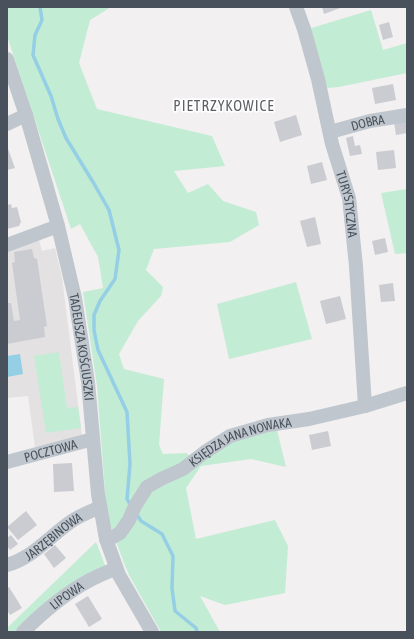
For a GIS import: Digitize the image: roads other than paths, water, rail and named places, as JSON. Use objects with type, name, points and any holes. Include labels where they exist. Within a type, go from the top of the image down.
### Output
[{"type":"street","name":"TURYSTYCZNA","points":[[296,7],[317,73],[332,144],[349,198],[356,266],[365,406]]},
{"type":"street","name":"TADEUSZA KOŚCIUSZKI","points":[[7,59],[26,115],[58,226],[76,304],[88,382],[98,494],[106,540],[119,575],[152,632]]},
{"type":"street","points":[[7,124],[26,115]]},
{"type":"street","name":"DOBRA","points":[[330,132],[370,121],[407,115]]},
{"type":"street","points":[[7,245],[58,226]]},
{"type":"street","name":"KSIĘDZA JANA NOWAKA","points":[[106,540],[120,533],[147,487],[183,469],[205,452],[230,436],[268,425],[309,419],[365,406],[407,393]]},
{"type":"street","name":"POCZTOWA","points":[[7,462],[93,439]]},
{"type":"street","name":"JARZĘBINOWA","points":[[7,565],[18,562],[32,553],[70,522],[100,507]]},
{"type":"street","name":"LIPOWA","points":[[23,632],[64,596],[91,579],[116,568]]},
{"type":"water","points":[[20,354],[23,374],[7,377],[7,356]]},
{"type":"waterway","points":[[40,7],[42,20],[35,35],[33,55],[51,96],[66,138],[109,210],[119,250],[115,279],[100,301],[94,315],[94,330],[98,350],[127,412],[130,464],[127,499],[131,506]]},
{"type":"waterway","points":[[136,513],[141,521],[162,534],[173,556],[172,588],[175,611],[196,628],[197,632]]},
{"type":"district","name":"PIETRZYKOWICE","points":[[224,105]]}]
